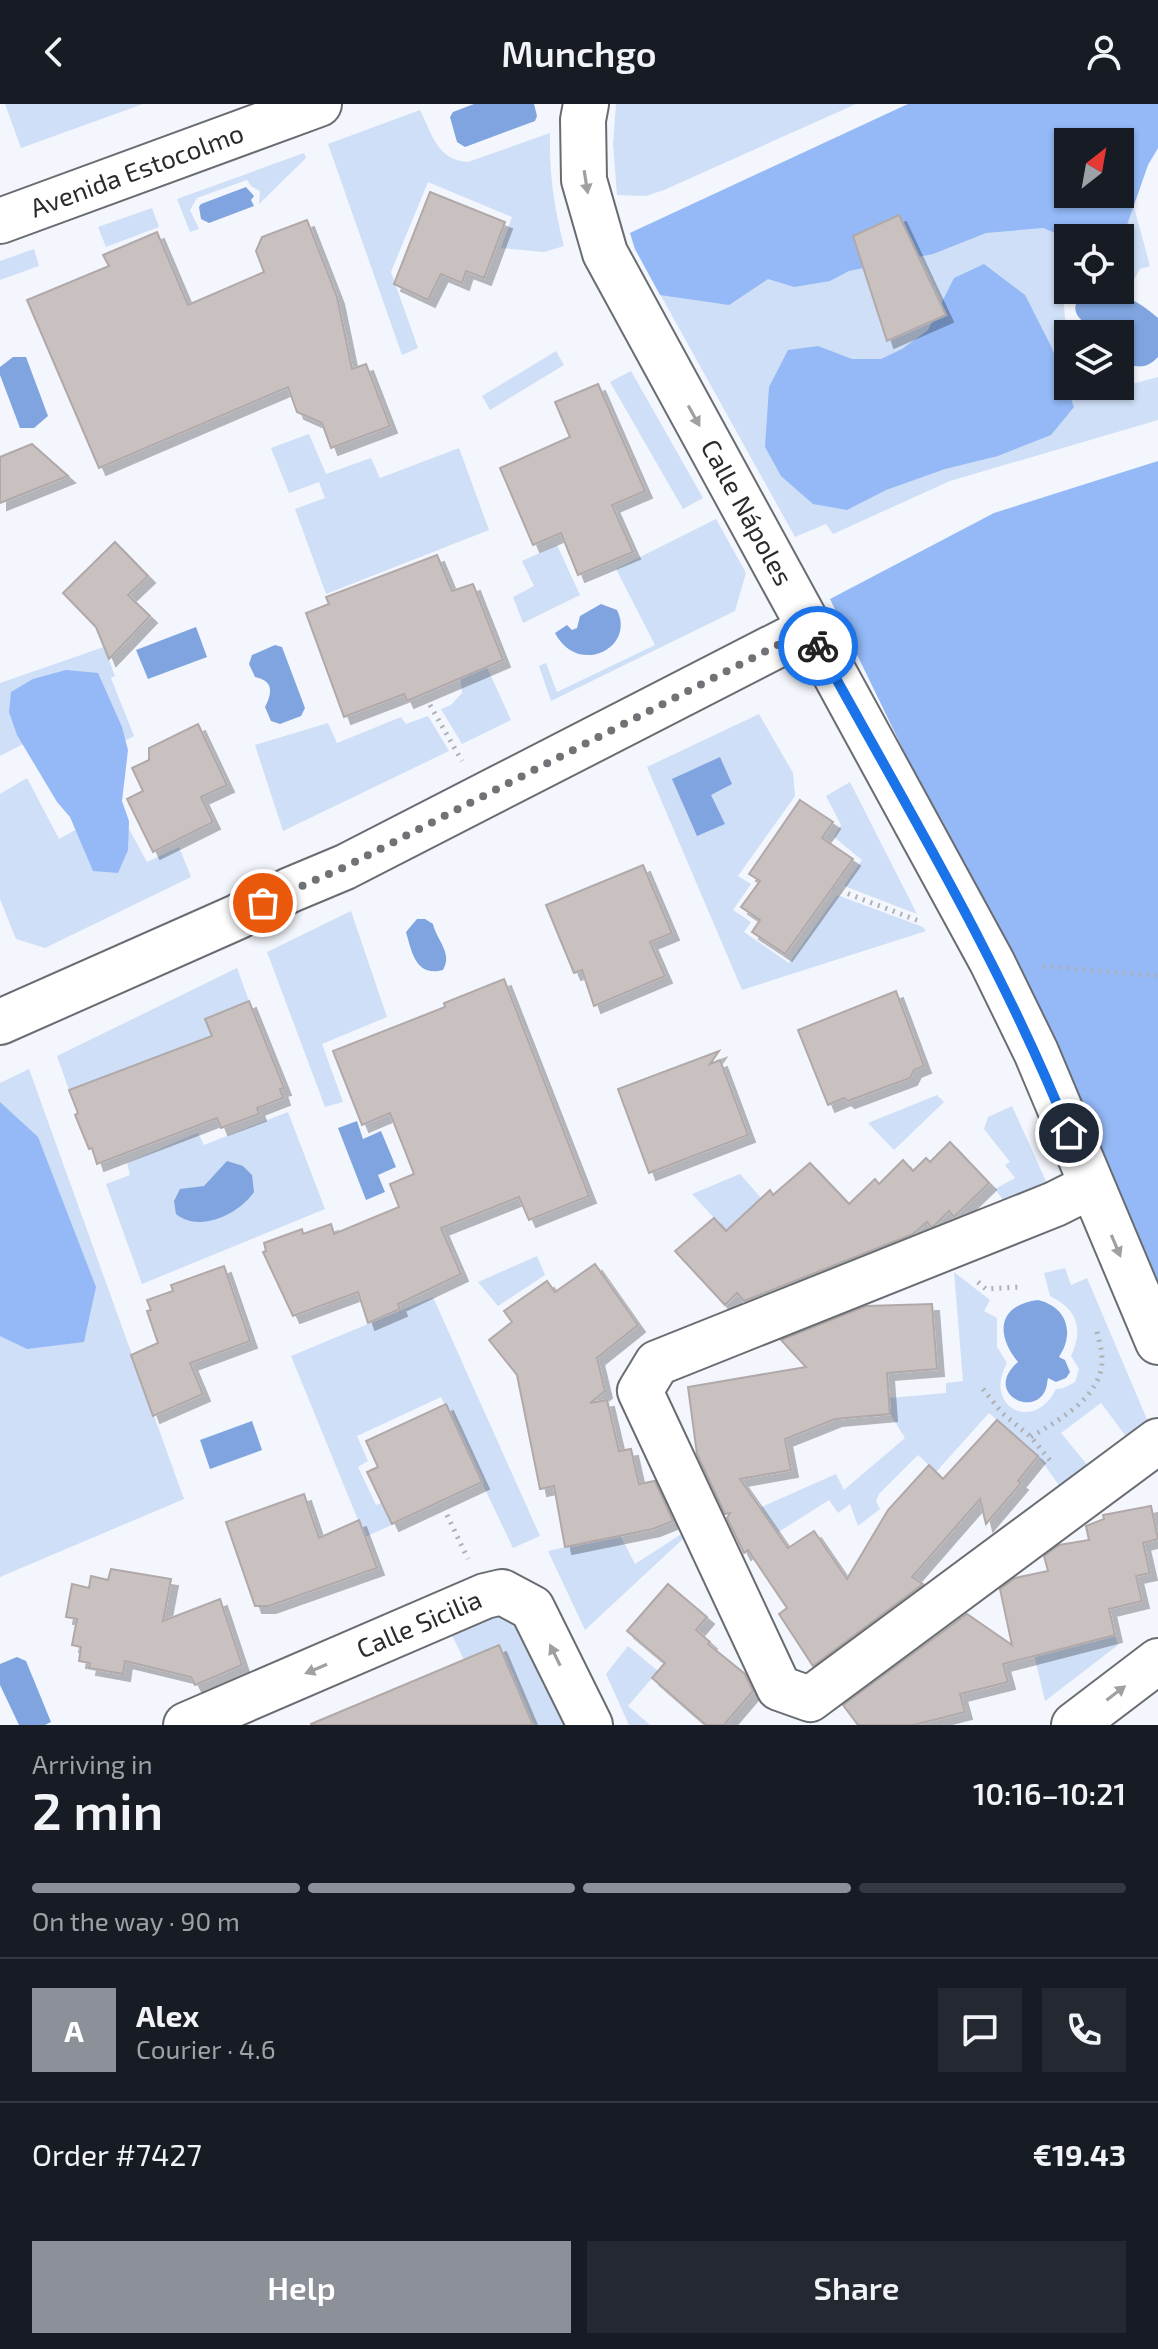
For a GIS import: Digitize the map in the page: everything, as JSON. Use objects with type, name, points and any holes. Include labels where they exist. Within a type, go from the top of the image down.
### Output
[{"type":"street","name":"Avenida Estocolmo","points":[[0,221],[319,104]]},
{"type":"street","name":"Calle Nápoles","points":[[586,104],[584,180],[605,253],[992,962],[1036,1052],[1158,1342]]},
{"type":"street","points":[[3,1012],[237,917],[345,867],[809,629]]},
{"type":"street","points":[[1091,1186],[1055,1204],[657,1363],[640,1391],[779,1688],[810,1699],[1158,1441]]},
{"type":"street","name":"Calle Sicilia","points":[[186,1725],[485,1596],[502,1592],[532,1608],[590,1725]]},
{"type":"street","points":[[1074,1725],[1158,1661]]},
{"type":"path","points":[[430,705],[481,797]]},
{"type":"path","points":[[833,888],[920,921],[961,905]]},
{"type":"path","points":[[992,962],[1158,976]]},
{"type":"path","points":[[1031,1437],[1069,1413],[1094,1388],[1103,1362],[1096,1328]]},
{"type":"path","points":[[983,1389],[1002,1413],[1050,1457],[1075,1503]]},
{"type":"shaded area","points":[[5,104],[143,104],[21,148]]},
{"type":"shaded area","points":[[474,104],[534,104],[537,116],[535,121],[465,147],[457,142],[450,117],[453,112]]},
{"type":"shaded area","points":[[616,104],[856,104],[646,196],[617,195],[613,144]]},
{"type":"shaded area","points":[[908,104],[1158,104],[1134,128],[1054,128],[1054,208],[1134,207],[1150,266],[1140,269],[1134,279],[1134,224],[1054,224],[1054,304],[1064,304],[1065,320],[1054,320],[1054,400],[1134,400],[1134,383],[1158,377],[1158,420],[950,481],[833,534],[826,524],[795,537],[635,249],[630,233]]},
{"type":"shaded area","points":[[908,104],[1158,104],[1158,148],[1148,165],[1134,205],[1134,128],[1054,128],[1054,208],[1133,208],[1127,224],[1054,224],[1054,232],[1043,228],[986,233],[933,254],[849,271],[830,281],[794,287],[768,279],[729,305],[660,295],[635,249],[630,233]]},
{"type":"shaded area","points":[[420,110],[442,151],[468,162],[550,133],[553,190],[564,246],[544,252],[501,248],[512,217],[428,182],[391,272],[418,348],[402,355],[328,144]]},
{"type":"shaded area","points":[[304,153],[306,158],[259,204],[260,191],[247,180],[197,198],[190,210],[199,229],[190,232],[177,199]]},
{"type":"shaded area","points":[[246,187],[254,196],[251,200],[254,206],[209,223],[201,219],[201,204]]},
{"type":"shaded area","points":[[152,208],[159,227],[106,247],[98,227]]},
{"type":"shaded area","points":[[34,249],[39,266],[0,280],[0,261]]},
{"type":"shaded area","points":[[984,264],[1025,295],[1054,354],[1054,400],[1071,400],[1074,407],[1051,435],[998,456],[945,469],[886,490],[847,510],[813,504],[781,476],[765,447],[769,387],[788,350],[818,346],[852,359],[881,359],[902,349],[928,330],[954,278]]},
{"type":"shaded area","points":[[1134,302],[1142,306],[1158,318],[1158,357],[1149,364],[1134,365],[1134,320],[1082,320],[1075,307],[1076,304],[1134,304]]},
{"type":"shaded area","points":[[556,351],[564,365],[490,410],[482,396]]},
{"type":"shaded area","points":[[13,357],[26,357],[48,416],[34,428],[20,428],[0,375],[0,367]]},
{"type":"shaded area","points":[[631,371],[703,498],[683,509],[610,382]]},
{"type":"shaded area","points":[[309,434],[326,474],[371,458],[380,478],[459,448],[489,530],[326,594],[295,509],[325,498],[319,482],[289,493],[271,448]]},
{"type":"shaded area","points":[[1158,461],[1158,1302],[1047,1046],[830,599],[994,513]]},
{"type":"shaded area","points":[[716,519],[746,573],[735,611],[551,701],[539,666],[546,663],[557,692],[655,645],[616,569]]},
{"type":"shaded area","points":[[557,545],[580,595],[523,623],[513,597],[534,586],[522,561]]},
{"type":"shaded area","points":[[601,604],[617,610],[621,624],[619,636],[612,646],[590,655],[577,653],[565,646],[555,633],[567,625],[572,630],[577,628],[580,616]]},
{"type":"shaded area","points":[[196,627],[207,657],[148,679],[136,650]]},
{"type":"shaded area","points":[[275,645],[282,647],[305,708],[301,716],[280,724],[271,721],[265,707],[270,692],[268,684],[255,677],[249,664],[252,655]]},
{"type":"shaded area","points":[[104,647],[115,676],[111,678],[134,736],[51,780],[31,740],[0,756],[0,683]]},
{"type":"shaded area","points":[[485,663],[511,720],[462,744],[441,709],[451,705],[462,693],[460,674]]},
{"type":"shaded area","points":[[66,670],[98,673],[122,727],[128,750],[122,801],[129,821],[128,850],[118,873],[93,871],[70,817],[57,802],[17,735],[9,712],[11,692],[33,679]]},
{"type":"shaded area","points":[[759,714],[793,773],[795,796],[738,876],[751,884],[733,910],[751,922],[744,932],[789,963],[837,895],[923,927],[926,931],[742,990],[647,767]]},
{"type":"shaded area","points":[[428,716],[449,751],[283,831],[255,745],[328,723],[337,743],[401,717],[406,724]]},
{"type":"shaded area","points":[[720,757],[732,784],[711,795],[725,824],[697,836],[672,779]]},
{"type":"shaded area","points":[[27,778],[59,839],[117,807],[147,862],[179,847],[191,877],[45,948],[16,939],[0,899],[0,794]]},
{"type":"shaded area","points":[[850,782],[917,914],[844,886],[862,860],[834,837],[841,825],[826,796]]},
{"type":"shaded area","points":[[351,911],[387,1017],[322,1044],[343,1102],[325,1107],[267,952]]},
{"type":"shaded area","points":[[417,919],[433,924],[445,952],[443,970],[421,967],[413,955],[406,932]]},
{"type":"shaded area","points":[[237,968],[249,1001],[205,1019],[217,1046],[175,1117],[153,1058],[69,1090],[57,1056]]},
{"type":"shaded area","points":[[29,1069],[184,1499],[0,1577],[0,1083]]},
{"type":"shaded area","points":[[937,1095],[944,1102],[894,1150],[868,1123]]},
{"type":"shaded area","points":[[0,1102],[38,1137],[96,1287],[84,1342],[27,1349],[0,1336]]},
{"type":"shaded area","points":[[1012,1106],[1049,1188],[1007,1205],[995,1189],[1015,1178],[1005,1165],[1010,1162],[984,1129],[988,1117]]},
{"type":"shaded area","points":[[288,1112],[325,1209],[142,1284],[106,1184],[130,1175],[127,1163],[192,1135],[198,1133],[204,1145]]},
{"type":"shaded area","points":[[357,1121],[363,1139],[381,1131],[396,1167],[378,1175],[385,1192],[366,1200],[338,1128]]},
{"type":"shaded area","points":[[227,1161],[243,1166],[252,1175],[254,1192],[247,1200],[218,1219],[196,1222],[176,1214],[174,1201],[180,1189],[204,1186]]},
{"type":"shaded area","points":[[740,1174],[761,1198],[726,1231],[692,1194]]},
{"type":"shaded area","points":[[537,1256],[545,1275],[498,1306],[478,1282]]},
{"type":"shaded area","points":[[1065,1268],[1071,1285],[1087,1278],[1149,1424],[1125,1435],[1101,1403],[1061,1433],[1089,1467],[1061,1488],[1038,1456],[989,1413],[936,1472],[918,1455],[879,1494],[876,1501],[880,1509],[858,1526],[850,1504],[838,1513],[829,1500],[777,1533],[759,1508],[836,1474],[844,1490],[905,1438],[890,1414],[889,1398],[946,1393],[946,1383],[963,1381],[954,1272],[990,1300],[984,1311],[997,1318],[997,1347],[1007,1363],[1001,1379],[1001,1392],[1006,1403],[1025,1412],[1036,1410],[1047,1402],[1056,1389],[1075,1382],[1079,1369],[1071,1356],[1077,1337],[1076,1321],[1066,1307],[1050,1296],[1044,1273]]},
{"type":"shaded area","points":[[433,1297],[540,1536],[513,1548],[441,1397],[357,1436],[368,1461],[358,1467],[376,1505],[386,1501],[396,1523],[365,1537],[291,1356]]},
{"type":"shaded area","points":[[1038,1300],[1056,1308],[1062,1315],[1067,1339],[1059,1357],[1065,1360],[1070,1372],[1066,1378],[1056,1382],[1048,1378],[1039,1399],[1022,1402],[1008,1391],[1006,1383],[1018,1362],[1006,1341],[1004,1322],[1015,1308]]},
{"type":"shaded area","points":[[252,1421],[262,1450],[210,1469],[200,1440]]},
{"type":"shaded area","points":[[683,1533],[685,1537],[585,1630],[548,1551],[620,1535],[635,1564]]},
{"type":"shaded area","points":[[493,1615],[513,1615],[569,1725],[533,1725],[499,1645],[464,1660],[451,1633]]},
{"type":"shaded area","points":[[1053,1624],[1059,1650],[1115,1635],[1118,1645],[1045,1701],[1028,1629]]},
{"type":"shaded area","points":[[628,1646],[658,1671],[628,1706],[650,1725],[629,1725],[606,1674]]},
{"type":"shaded area","points":[[17,1657],[26,1661],[51,1722],[45,1725],[19,1725],[0,1685],[0,1664]]},
{"type":"building","points":[[430,192],[505,222],[484,278],[466,271],[462,283],[441,274],[428,300],[394,284]]},
{"type":"building","points":[[899,215],[946,315],[887,341],[853,236]]},
{"type":"building","points":[[307,220],[337,297],[352,369],[366,364],[390,426],[331,448],[322,423],[297,412],[288,387],[99,468],[27,300],[109,266],[103,255],[157,232],[188,305],[264,272],[256,251],[262,237]]},
{"type":"building","points":[[598,384],[645,491],[612,505],[633,552],[578,575],[561,533],[533,545],[500,468],[570,437],[555,402]]},
{"type":"building","points":[[32,444],[68,476],[0,503],[0,457]]},
{"type":"building","points":[[115,542],[148,576],[128,595],[150,616],[109,659],[96,627],[63,593]]},
{"type":"building","points":[[437,555],[452,591],[473,584],[503,660],[407,701],[404,694],[344,717],[306,613],[329,604],[326,597]]},
{"type":"building","points":[[198,724],[227,785],[201,797],[213,822],[153,852],[127,799],[143,791],[132,768],[149,760],[149,748]]},
{"type":"building","points":[[800,800],[833,822],[822,838],[853,859],[785,954],[752,932],[760,920],[741,907],[760,881],[749,874]]},
{"type":"building","points":[[643,865],[672,933],[650,942],[665,976],[594,1006],[582,970],[574,973],[546,905]]},
{"type":"building","points":[[504,979],[589,1196],[529,1220],[519,1197],[441,1228],[461,1274],[398,1304],[400,1309],[368,1323],[358,1292],[293,1316],[263,1252],[266,1251],[264,1243],[302,1229],[303,1234],[331,1224],[334,1234],[399,1207],[390,1184],[414,1174],[390,1113],[362,1125],[333,1051],[445,1007],[444,1003]]},
{"type":"building","points":[[896,991],[924,1066],[914,1070],[910,1078],[848,1101],[844,1098],[828,1105],[798,1030]]},
{"type":"building","points":[[249,1001],[284,1088],[280,1089],[283,1098],[257,1108],[259,1114],[221,1128],[217,1118],[97,1164],[75,1115],[78,1113],[69,1090],[212,1036],[205,1019]]},
{"type":"building","points":[[719,1051],[710,1064],[720,1060],[748,1135],[649,1173],[618,1089]]},
{"type":"building","points":[[950,1142],[989,1183],[954,1217],[949,1211],[931,1227],[927,1222],[913,1234],[744,1301],[737,1293],[725,1305],[675,1251],[714,1218],[726,1231],[770,1190],[773,1195],[810,1163],[849,1204],[875,1179],[879,1184],[903,1160],[913,1171],[926,1158],[930,1162]]},
{"type":"building","points":[[595,1264],[638,1325],[597,1358],[605,1391],[590,1403],[607,1400],[619,1451],[631,1449],[639,1484],[655,1481],[673,1521],[653,1529],[565,1547],[554,1486],[540,1489],[517,1375],[489,1340],[512,1322],[504,1311],[547,1281],[555,1292]]},
{"type":"building","points":[[224,1266],[250,1341],[190,1363],[203,1394],[153,1416],[131,1355],[158,1343],[147,1311],[151,1310],[147,1300],[173,1291],[171,1285]]},
{"type":"building","points":[[932,1304],[937,1369],[887,1373],[890,1414],[835,1419],[785,1439],[791,1470],[740,1479],[788,1548],[814,1531],[847,1579],[888,1510],[929,1465],[943,1479],[997,1420],[1038,1456],[1018,1481],[1021,1483],[986,1524],[980,1499],[912,1577],[923,1584],[813,1666],[779,1614],[787,1608],[748,1550],[744,1553],[727,1518],[730,1513],[725,1514],[697,1454],[688,1387],[806,1367],[781,1340],[866,1306]]},
{"type":"building","points":[[446,1404],[482,1482],[392,1524],[367,1472],[378,1467],[366,1441]]},
{"type":"building","points":[[304,1494],[319,1538],[359,1520],[377,1568],[269,1606],[255,1606],[226,1522]]},
{"type":"building","points":[[1151,1506],[1158,1539],[1143,1543],[1150,1573],[1136,1576],[1142,1601],[1109,1609],[1115,1635],[1003,1664],[1008,1682],[960,1694],[965,1712],[914,1725],[858,1725],[843,1705],[967,1614],[1012,1645],[1000,1589],[1015,1578],[1048,1571],[1044,1556],[1059,1545],[1089,1540],[1086,1526],[1104,1519],[1103,1515]]},
{"type":"building","points":[[111,1569],[171,1579],[163,1621],[220,1599],[242,1665],[195,1685],[191,1677],[125,1661],[123,1674],[89,1668],[90,1663],[79,1661],[81,1647],[72,1645],[77,1619],[66,1617],[72,1584],[89,1588],[91,1576],[108,1580]]},
{"type":"building","points":[[668,1584],[707,1617],[696,1630],[745,1674],[753,1691],[724,1725],[706,1725],[652,1678],[665,1663],[627,1631]]},
{"type":"building","points":[[499,1645],[533,1725],[311,1725],[311,1724]]},
{"type":"way so far","points":[[263,903],[345,867],[809,629],[818,646]]},
{"type":"route","points":[[818,646],[992,962],[1036,1052],[1069,1133]]}]
